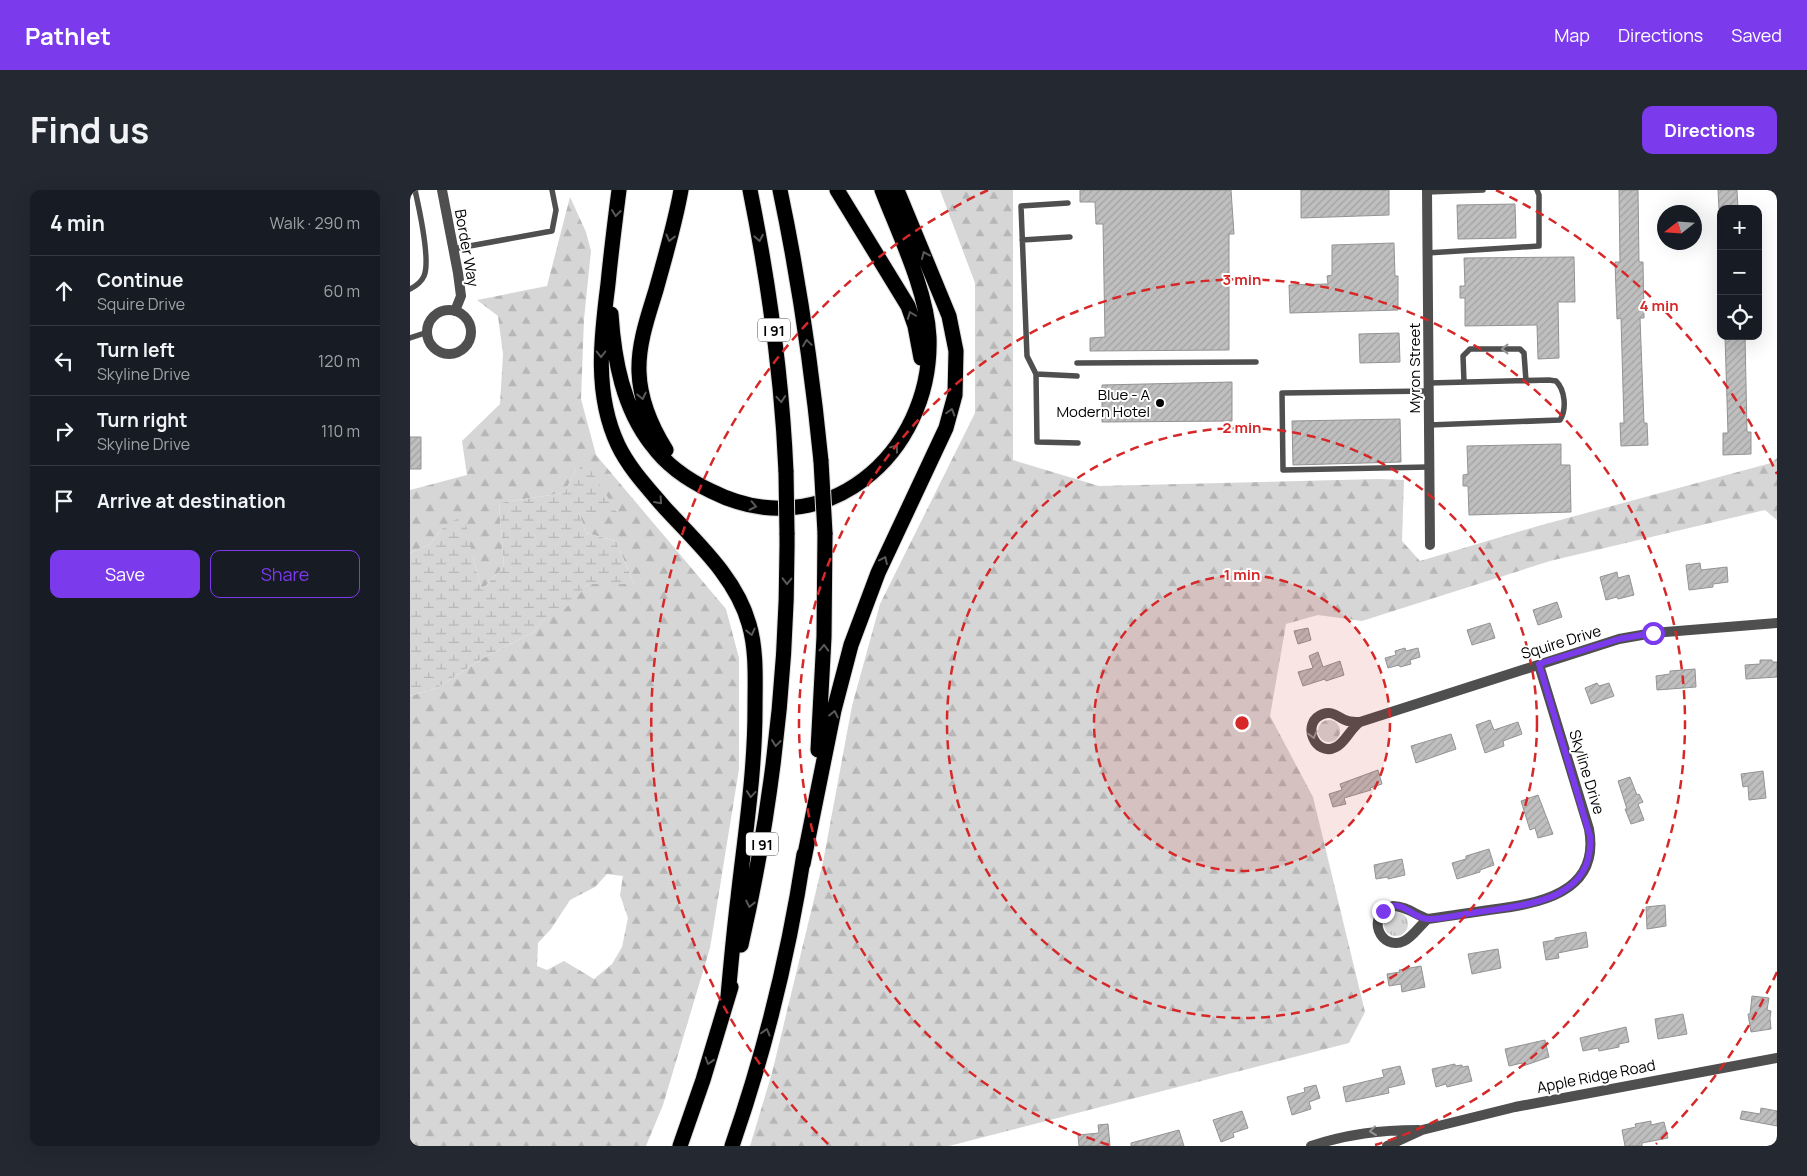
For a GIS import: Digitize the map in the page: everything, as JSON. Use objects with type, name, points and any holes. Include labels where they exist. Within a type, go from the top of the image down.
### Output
[{"type":"highway","points":[[619,190],[603,322],[601,357],[603,394],[613,433],[624,456],[641,480],[730,582],[747,615],[754,644],[753,769],[728,996]]},
{"type":"highway","points":[[681,190],[668,247],[644,330],[639,374],[646,412],[660,441],[679,466],[707,490]]},
{"type":"highway","name":"I 91","points":[[680,1146],[703,1080],[728,996],[758,866],[772,778],[784,644],[787,533],[786,472],[777,354],[766,274],[750,190]]},
{"type":"highway","name":"I 91","points":[[732,1146],[752,1084],[776,997],[803,864],[811,809],[821,710],[824,637],[824,532],[821,461],[814,390],[801,301],[780,190]]},
{"type":"highway","points":[[836,190],[908,306],[915,326],[920,350],[921,375],[918,400],[907,430]]},
{"type":"highway","points":[[613,236],[610,287],[612,333],[618,368],[627,398],[640,427],[660,455],[682,475],[707,490],[736,502],[764,508],[792,508],[826,500],[850,489],[870,476],[888,458],[907,430],[920,400],[926,376],[929,349],[928,324],[921,294],[882,190]]},
{"type":"highway","points":[[803,864],[834,710],[851,645],[878,573],[946,428],[955,395],[956,351],[949,316],[897,190]]},
{"type":"street","name":"Border Way","points":[[442,190],[461,296],[455,311]]},
{"type":"street","name":"Myron Street","points":[[1427,191],[1430,545]]},
{"type":"street","points":[[442,311],[455,311],[462,314],[470,326],[469,341],[459,352],[452,354],[438,350],[429,338],[428,332],[432,319],[442,311]]},
{"type":"street","name":"Squire Drive","points":[[1360,722],[1619,639],[1639,635],[1777,623]]},
{"type":"street","name":"Skyline Drive","points":[[1428,919],[1535,903],[1571,886],[1578,880],[1585,869],[1590,851],[1589,829],[1539,664]]},
{"type":"street","points":[[1322,714],[1334,714],[1348,722],[1360,722],[1352,728],[1342,743],[1332,749],[1321,747],[1312,739],[1311,727],[1313,722],[1322,714]]},
{"type":"street","points":[[1393,906],[1405,908],[1428,919],[1408,939],[1402,942],[1390,942],[1384,939],[1377,922],[1383,911],[1393,906]]},
{"type":"street","name":"Apple Ridge Road","points":[[1387,1146],[1422,1130],[1561,1097],[1777,1058]]},
{"type":"street","name":"Apple Ridge Road","points":[[1312,1146],[1336,1142],[1356,1134],[1390,1129],[1422,1130]]},
{"type":"lane","points":[[410,289],[417,286],[424,275],[426,258],[415,190]]},
{"type":"lane","points":[[453,249],[552,232],[556,210],[552,190]]},
{"type":"lane","points":[[1427,191],[1483,190]]},
{"type":"lane","points":[[1427,253],[1539,246],[1539,195],[1537,190]]},
{"type":"lane","points":[[1068,203],[1021,206],[1026,356],[1036,374],[1037,442],[1078,443]]},
{"type":"lane","points":[[1022,240],[1070,237]]},
{"type":"lane","points":[[410,338],[428,332]]},
{"type":"lane","points":[[1464,382],[1463,356],[1470,349],[1520,350],[1524,353],[1526,381]]},
{"type":"lane","points":[[1077,363],[1256,362]]},
{"type":"lane","points":[[1036,374],[1077,376]]},
{"type":"lane","points":[[1429,424],[1560,420],[1563,416],[1563,391],[1556,381],[1549,380],[1464,382],[1429,387],[1282,393],[1283,470],[1429,467]]},
{"type":"green space","points":[[940,190],[1013,190],[1013,460],[1099,486],[1404,480],[1402,541],[1420,561],[1538,526],[1771,463],[1777,458],[1777,520],[1765,510],[1550,561],[1362,621],[1318,615],[1286,624],[1270,716],[1313,797],[1365,1012],[1349,1043],[949,1146],[750,1146],[772,1073],[823,862],[852,706],[880,604],[975,413],[975,283]]},
{"type":"green space","points":[[570,197],[586,232],[591,251],[584,319],[581,399],[596,455],[726,609],[739,658],[739,769],[710,948],[663,1105],[646,1146],[410,1146],[410,696],[437,688],[483,658],[534,632],[542,621],[564,609],[588,584],[634,584],[616,541],[586,533],[579,513],[617,511],[576,470],[564,493],[499,503],[504,566],[482,590],[473,558],[445,525],[430,544],[410,553],[410,490],[467,475],[462,441],[500,404],[503,354],[498,316],[477,300],[547,286]],"holes":[[[607,874],[623,876],[620,895],[628,918],[622,947],[612,964],[594,979],[564,961],[547,970],[537,966],[538,943],[551,929],[570,900],[595,887]]]},
{"type":"green space","points":[[589,467],[617,512],[579,513],[586,533],[616,541],[634,584],[588,584],[564,610],[542,621],[534,632],[483,658],[437,688],[410,696],[410,553],[430,544],[445,525],[464,515],[482,590],[504,566],[499,503],[564,493],[576,470]]},
{"type":"green space","points":[[1329,720],[1337,723],[1340,731],[1337,739],[1329,742],[1321,739],[1318,731],[1321,723]]},
{"type":"green space","points":[[1396,912],[1404,916],[1408,924],[1404,932],[1396,936],[1388,932],[1384,924],[1388,916]]},
{"type":"building","points":[[1080,190],[1231,190],[1234,234],[1229,234],[1229,350],[1090,351],[1090,338],[1105,337],[1103,224],[1096,224],[1095,202],[1080,202]]},
{"type":"building","points":[[1301,190],[1389,190],[1389,215],[1301,218]]},
{"type":"building","points":[[1619,190],[1638,190],[1639,262],[1643,262],[1644,318],[1640,318],[1644,423],[1647,423],[1648,445],[1621,446],[1620,423],[1624,423],[1621,318],[1617,319],[1615,262],[1620,262]]},
{"type":"building","points":[[1718,190],[1737,190],[1738,205],[1719,205]]},
{"type":"building","points":[[1515,204],[1516,238],[1458,239],[1457,205]]},
{"type":"building","points":[[1394,243],[1395,276],[1398,276],[1398,310],[1290,313],[1289,285],[1328,284],[1327,276],[1332,275],[1332,245]]},
{"type":"building","points":[[1574,257],[1575,302],[1558,302],[1559,358],[1538,359],[1537,325],[1465,326],[1465,298],[1460,298],[1460,286],[1465,286],[1464,258]]},
{"type":"building","points":[[1399,333],[1400,362],[1360,363],[1359,334]]},
{"type":"building","points":[[1725,340],[1745,340],[1747,432],[1751,432],[1751,454],[1723,455],[1723,433],[1728,433]]},
{"type":"building","points":[[1232,382],[1232,421],[1102,422],[1102,385]]},
{"type":"building","points":[[1400,419],[1401,462],[1293,465],[1292,421]]},
{"type":"building","points":[[410,437],[421,437],[421,469],[410,469]]},
{"type":"building","points":[[1561,444],[1561,465],[1570,465],[1571,512],[1469,515],[1468,486],[1463,486],[1463,475],[1468,474],[1467,446]]},
{"type":"building","points":[[1700,563],[1701,570],[1727,567],[1728,582],[1713,584],[1713,587],[1689,590],[1686,565]]},
{"type":"building","points":[[1617,572],[1618,578],[1629,575],[1634,595],[1606,600],[1600,577]]},
{"type":"building","points":[[1557,602],[1562,617],[1538,625],[1533,610]]},
{"type":"building","points":[[1490,623],[1495,638],[1472,645],[1467,630]]},
{"type":"building","points":[[1308,628],[1311,640],[1298,644],[1294,631]]},
{"type":"building","points":[[1405,648],[1406,651],[1418,648],[1420,657],[1410,660],[1411,664],[1388,668],[1385,658],[1396,655],[1395,651]]},
{"type":"building","points":[[1318,652],[1323,667],[1340,661],[1344,675],[1303,686],[1298,672],[1313,668],[1309,656]]},
{"type":"building","points":[[1760,660],[1777,662],[1777,677],[1746,679],[1745,665],[1760,664]]},
{"type":"building","points":[[1695,669],[1696,687],[1657,690],[1656,676],[1670,674],[1670,671]]},
{"type":"building","points":[[1597,683],[1599,686],[1609,683],[1614,696],[1591,704],[1585,688]]},
{"type":"building","points":[[1490,720],[1494,730],[1518,722],[1522,734],[1503,741],[1504,746],[1485,753],[1476,725]]},
{"type":"building","points":[[1451,734],[1456,749],[1416,763],[1411,746]]},
{"type":"building","points":[[1378,770],[1382,784],[1370,788],[1371,790],[1344,798],[1346,804],[1333,807],[1329,794],[1342,790],[1340,784]]},
{"type":"building","points":[[1763,771],[1766,798],[1749,800],[1748,786],[1743,787],[1741,774]]},
{"type":"building","points":[[1630,777],[1637,795],[1639,794],[1643,802],[1638,804],[1644,820],[1631,824],[1618,781]]},
{"type":"building","points":[[1538,795],[1553,834],[1538,838],[1535,828],[1530,830],[1521,801]]},
{"type":"building","points":[[1489,849],[1494,865],[1480,870],[1480,872],[1457,879],[1452,863],[1466,859],[1466,856]]},
{"type":"building","points":[[1402,859],[1405,875],[1388,879],[1388,877],[1376,879],[1374,865]]},
{"type":"building","points":[[1665,905],[1666,926],[1647,929],[1646,907]]},
{"type":"building","points":[[1586,932],[1588,947],[1558,953],[1559,958],[1546,960],[1543,942]]},
{"type":"building","points":[[1498,949],[1501,968],[1472,974],[1468,954]]},
{"type":"building","points":[[1421,966],[1425,987],[1402,992],[1401,984],[1389,986],[1387,974]]},
{"type":"building","points":[[1752,996],[1769,998],[1767,1010],[1771,1011],[1771,1029],[1751,1032],[1748,1014],[1750,1014]]},
{"type":"building","points":[[1683,1014],[1687,1034],[1658,1039],[1655,1019]]},
{"type":"building","points":[[1626,1027],[1629,1042],[1619,1044],[1619,1047],[1599,1051],[1598,1048],[1583,1051],[1580,1038]]},
{"type":"building","points":[[1545,1040],[1549,1057],[1523,1066],[1522,1063],[1509,1066],[1505,1049]]},
{"type":"building","points":[[1455,1064],[1455,1066],[1468,1066],[1472,1081],[1447,1087],[1446,1084],[1436,1087],[1432,1069]]},
{"type":"building","points":[[1400,1066],[1405,1084],[1388,1088],[1389,1093],[1346,1102],[1343,1087],[1384,1077],[1382,1070]]},
{"type":"building","points":[[1316,1085],[1320,1098],[1309,1102],[1311,1109],[1292,1115],[1287,1097],[1305,1092],[1304,1088]]},
{"type":"building","points":[[1761,1108],[1777,1111],[1777,1126],[1740,1119],[1742,1111],[1760,1114]]},
{"type":"building","points":[[1242,1111],[1248,1128],[1233,1133],[1234,1137],[1221,1142],[1213,1120]]},
{"type":"building","points":[[1651,1121],[1651,1125],[1664,1122],[1668,1138],[1642,1143],[1642,1146],[1625,1146],[1622,1130],[1636,1127],[1635,1124]]},
{"type":"building","points":[[1108,1124],[1110,1146],[1079,1146],[1078,1135],[1099,1133],[1098,1125]]},
{"type":"building","points":[[1179,1130],[1184,1146],[1131,1146],[1131,1143]]},
{"type":"place","name":"Blue - A Modern Hotel","points":[[1160,403]]},
{"type":"route","points":[[1383,911],[1388,907],[1399,906],[1428,919],[1520,906],[1550,898],[1578,880],[1585,869],[1589,857],[1590,836],[1539,664],[1619,639],[1653,633]]}]
